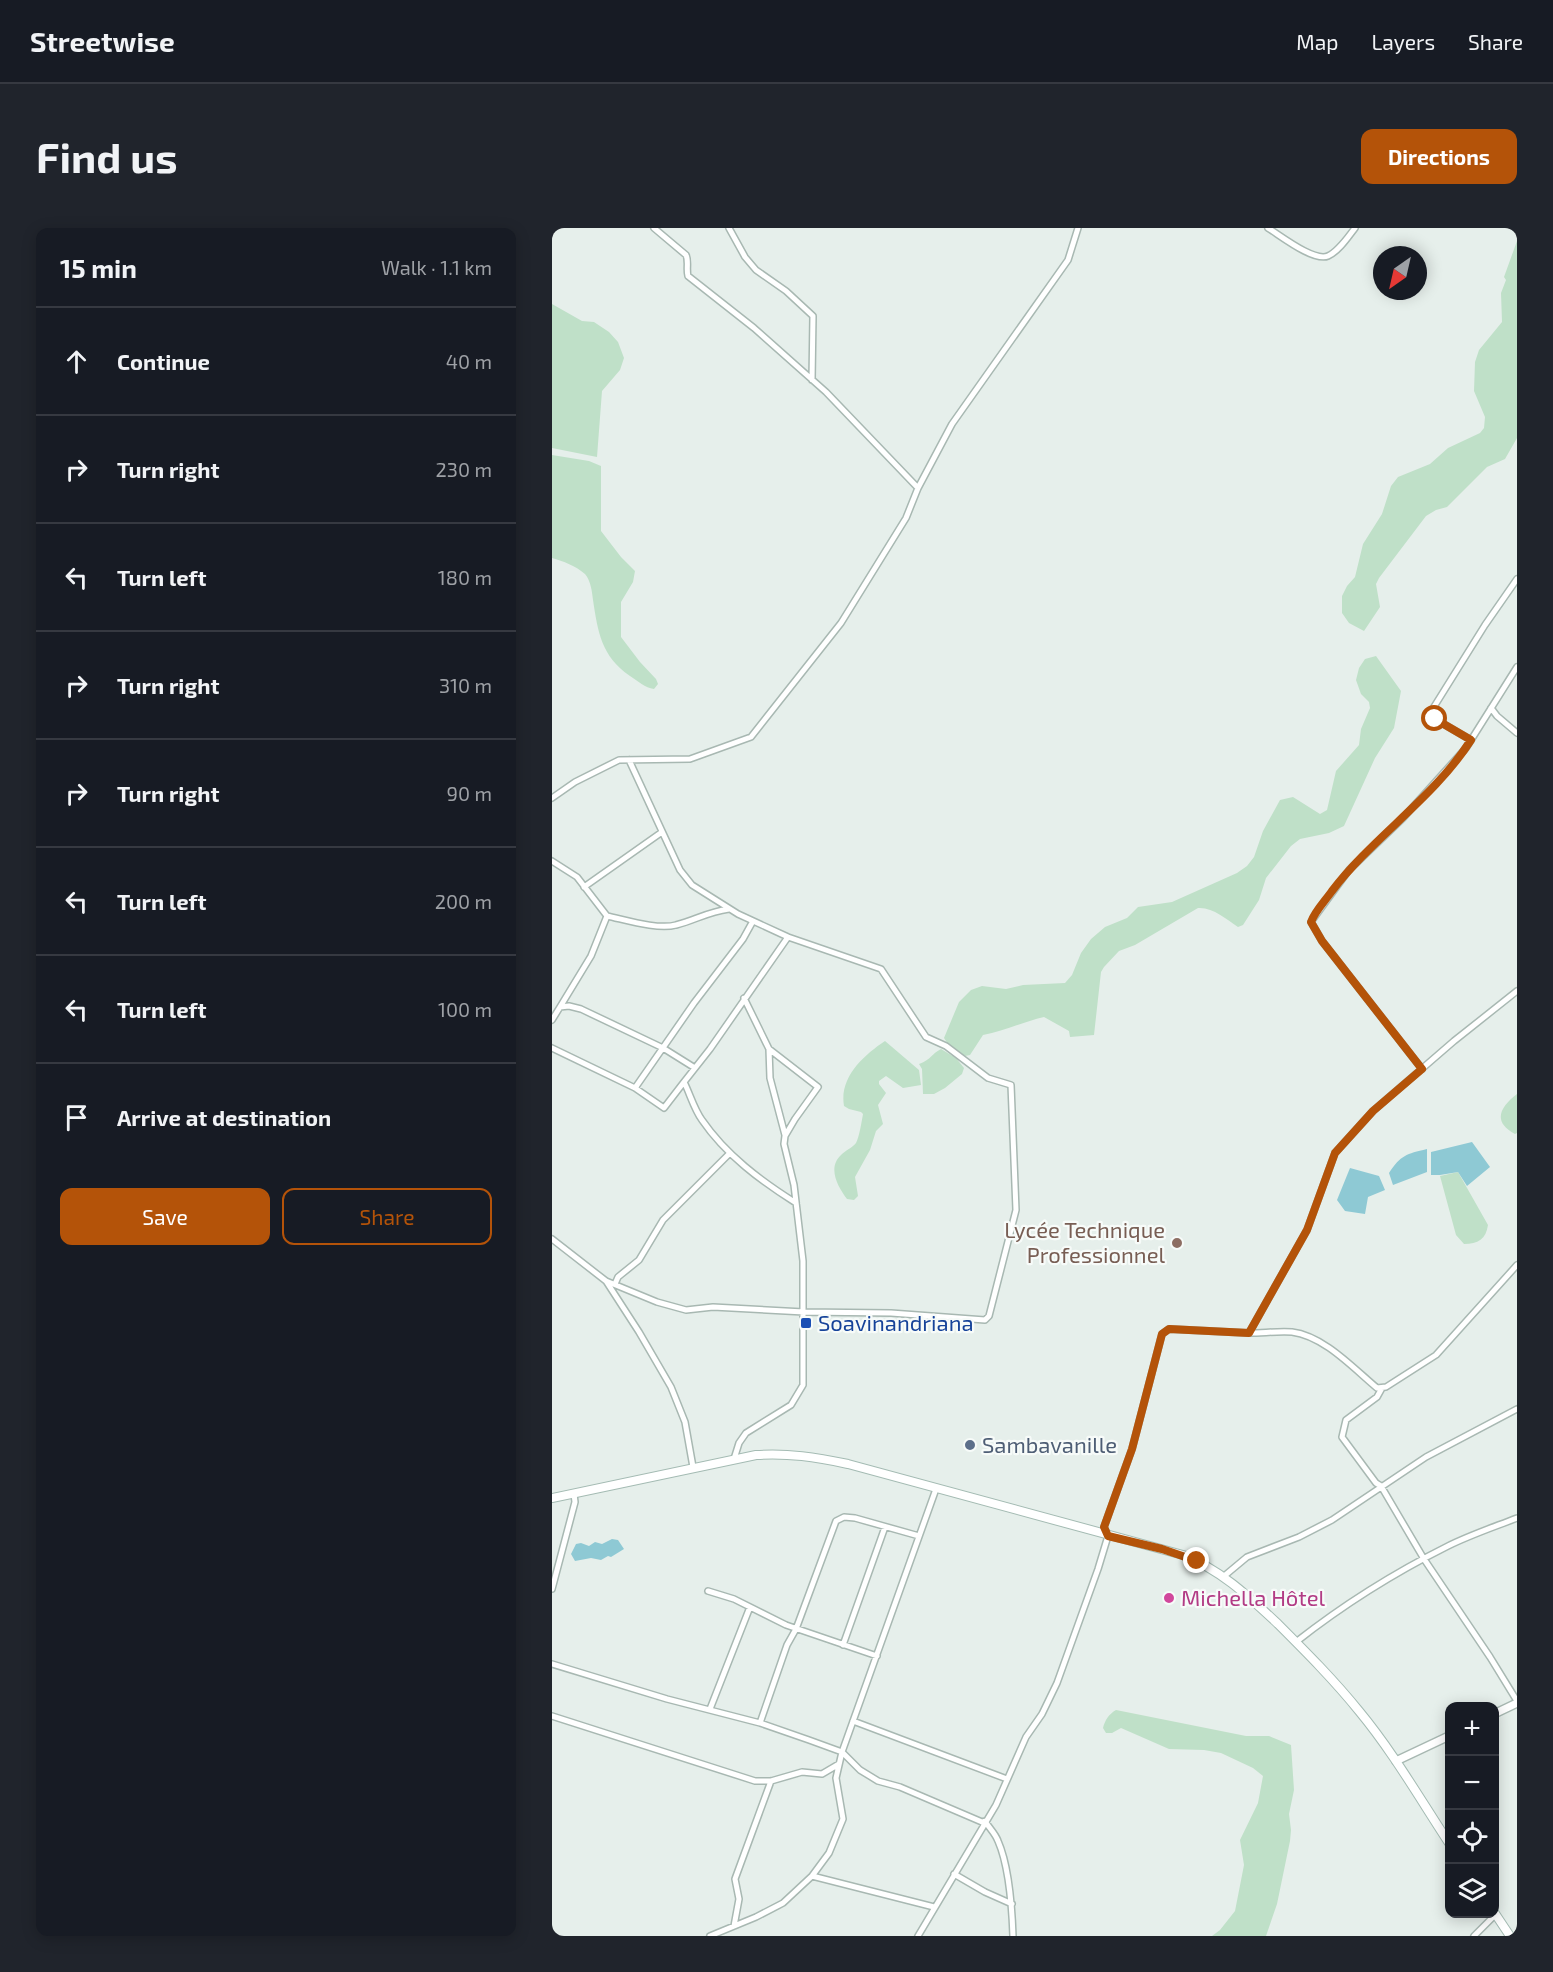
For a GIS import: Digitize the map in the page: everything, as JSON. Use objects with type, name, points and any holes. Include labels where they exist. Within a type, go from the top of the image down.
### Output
[{"type":"main road","points":[[552,1498],[756,1455],[784,1453],[810,1455],[1183,1555],[1204,1564],[1242,1590],[1323,1669],[1359,1711],[1396,1761],[1445,1837]]},
{"type":"main road","points":[[1498,1918],[1510,1936]]},
{"type":"street","points":[[654,228],[686,255],[688,276],[753,328],[826,392],[918,488]]},
{"type":"street","points":[[729,228],[745,257],[756,270],[786,291],[813,316],[812,380]]},
{"type":"street","points":[[552,798],[575,782],[619,760],[690,759],[751,736],[841,623],[906,518],[918,488],[952,424],[1068,260],[1078,228]]},
{"type":"street","points":[[1268,228],[1316,257],[1327,256],[1337,250],[1355,228]]},
{"type":"street","points":[[1471,740],[1435,719],[1432,711],[1485,626],[1517,580]]},
{"type":"street","points":[[1422,1069],[1322,941],[1311,922],[1349,870],[1441,778],[1471,740],[1517,667]]},
{"type":"street","points":[[1491,708],[1517,733]]},
{"type":"street","points":[[606,1281],[657,1302],[686,1310],[713,1307],[804,1312],[891,1313],[985,1320],[989,1316],[1016,1210],[1011,1085],[988,1078],[946,1046],[926,1037],[881,969],[788,937],[729,909],[692,885],[680,870],[629,760]]},
{"type":"street","points":[[584,887],[662,832]]},
{"type":"street","points":[[552,861],[577,877],[607,916],[664,927],[675,926],[712,911],[729,909]]},
{"type":"street","points":[[552,1019],[591,956],[607,916]]},
{"type":"street","points":[[635,1088],[694,1003],[743,939],[753,921]]},
{"type":"street","points":[[552,1048],[635,1088],[664,1108],[788,937]]},
{"type":"street","points":[[1249,1333],[1307,1230],[1335,1153],[1373,1111],[1517,991]]},
{"type":"street","points":[[734,1459],[739,1443],[746,1433],[791,1405],[803,1385],[804,1261],[796,1203],[784,1144],[785,1136],[770,1078],[769,1049],[744,998]]},
{"type":"street","points":[[560,1007],[569,1006],[580,1009],[663,1048],[695,1068]]},
{"type":"street","points":[[769,1049],[818,1087],[785,1136]]},
{"type":"street","points":[[684,1082],[701,1119],[730,1152],[762,1182],[796,1203]]},
{"type":"street","points":[[615,1284],[618,1277],[639,1260],[663,1220],[730,1152]]},
{"type":"street","points":[[552,1239],[606,1281],[639,1332],[671,1387],[685,1422],[693,1467]]},
{"type":"street","points":[[918,1936],[996,1804],[1026,1737],[1042,1714],[1057,1683],[1108,1536],[1104,1527],[1132,1449],[1162,1334],[1169,1329],[1249,1333],[1292,1332],[1323,1345],[1377,1388],[1386,1388],[1436,1355],[1517,1265]]},
{"type":"street","points":[[1382,1388],[1377,1397],[1346,1420],[1342,1437],[1376,1483],[1381,1486],[1517,1702],[1499,1711]]},
{"type":"street","points":[[1223,1576],[1247,1557],[1299,1537],[1332,1520],[1426,1457],[1517,1409]]},
{"type":"street","points":[[710,1936],[783,1903],[812,1876],[829,1853],[843,1819],[836,1778],[842,1752],[936,1489]]},
{"type":"street","points":[[552,1589],[575,1502],[574,1494]]},
{"type":"street","points":[[760,1724],[787,1645],[796,1629],[837,1521],[844,1517],[855,1518],[919,1536]]},
{"type":"street","points":[[1296,1642],[1333,1613],[1383,1582],[1450,1546],[1517,1518]]},
{"type":"street","points":[[843,1645],[885,1527]]},
{"type":"street","points":[[708,1591],[750,1607],[796,1629],[877,1656]]},
{"type":"street","points":[[710,1709],[750,1607]]},
{"type":"street","points":[[552,1664],[656,1696],[760,1724],[842,1752],[860,1770],[878,1781],[900,1787],[982,1822],[985,1821]]},
{"type":"street","points":[[552,1716],[755,1781],[771,1781],[802,1772],[822,1774],[839,1764]]},
{"type":"street","points":[[853,1721],[1006,1779]]},
{"type":"street","points":[[1396,1761],[1445,1738]]},
{"type":"street","points":[[734,1926],[739,1899],[735,1879],[771,1781]]},
{"type":"street","points":[[985,1821],[989,1830],[997,1837],[1002,1850],[1012,1904],[1013,1936]]},
{"type":"street","points":[[954,1874],[1012,1904]]},
{"type":"street","points":[[812,1876],[934,1907]]},
{"type":"street","points":[[1474,1936],[1490,1918]]},
{"type":"green space","points":[[1517,241],[1517,438],[1505,459],[1487,467],[1447,507],[1426,516],[1379,578],[1376,584],[1380,607],[1364,631],[1349,623],[1342,613],[1342,596],[1355,577],[1363,544],[1382,514],[1391,486],[1398,477],[1430,464],[1448,448],[1480,433],[1484,428],[1485,417],[1474,391],[1475,362],[1479,350],[1502,322],[1501,293],[1506,280],[1504,277]]},
{"type":"green space","points":[[552,304],[582,321],[594,322],[609,332],[618,342],[624,358],[620,370],[602,391],[597,457],[552,448]]},
{"type":"green space","points":[[552,455],[589,461],[601,466],[601,531],[635,571],[633,582],[621,602],[621,637],[656,679],[658,684],[654,689],[642,684],[620,668],[607,652],[599,633],[591,587],[585,574],[569,564],[552,558]]},
{"type":"green space","points":[[1376,656],[1401,691],[1394,728],[1375,758],[1344,826],[1329,833],[1300,839],[1291,846],[1266,878],[1259,900],[1243,925],[1238,927],[1214,911],[1198,908],[1135,945],[1119,951],[1101,972],[1094,1035],[1070,1037],[1069,1031],[1044,1017],[983,1035],[970,1055],[965,1056],[950,1047],[944,1038],[959,1002],[971,990],[982,986],[1006,989],[1023,985],[1065,983],[1072,975],[1081,953],[1091,939],[1105,927],[1127,918],[1138,907],[1172,902],[1237,873],[1247,866],[1254,857],[1263,831],[1280,800],[1293,797],[1320,814],[1327,810],[1336,771],[1359,745],[1361,729],[1370,708],[1356,680],[1359,668],[1365,659]]},
{"type":"green space","points":[[885,1041],[919,1070],[921,1085],[903,1088],[886,1076],[879,1081],[886,1093],[878,1105],[883,1124],[876,1131],[870,1150],[855,1177],[858,1196],[854,1200],[847,1199],[837,1183],[834,1171],[837,1160],[856,1143],[863,1114],[844,1106],[845,1086],[849,1076],[861,1060]]},
{"type":"green space","points":[[941,1049],[956,1058],[964,1068],[962,1074],[934,1094],[923,1094],[922,1069],[919,1064]]},
{"type":"green space","points":[[1517,1094],[1517,1133],[1515,1134],[1503,1125],[1501,1114],[1506,1104]]},
{"type":"green space","points":[[1458,1172],[1488,1225],[1483,1237],[1473,1243],[1464,1244],[1456,1235],[1440,1176]]},
{"type":"green space","points":[[1116,1710],[1246,1736],[1269,1736],[1291,1745],[1294,1790],[1289,1814],[1290,1841],[1277,1904],[1266,1936],[1212,1936],[1220,1930],[1235,1911],[1244,1865],[1240,1840],[1258,1803],[1263,1776],[1253,1768],[1221,1753],[1169,1749],[1121,1728],[1112,1733],[1106,1733],[1103,1728],[1105,1722]]},
{"type":"water","points":[[1472,1142],[1490,1167],[1467,1186],[1458,1172],[1431,1175],[1431,1152]]},
{"type":"water","points":[[1427,1149],[1427,1172],[1393,1185],[1389,1173],[1397,1162],[1409,1154]]},
{"type":"water","points":[[1350,1168],[1379,1176],[1385,1190],[1368,1197],[1365,1214],[1345,1211],[1337,1200]]},
{"type":"water","points":[[612,1539],[618,1540],[624,1549],[611,1557],[608,1556],[601,1560],[591,1558],[575,1561],[571,1554],[576,1544],[589,1546],[595,1542],[602,1544]]},
{"type":"place","name":"Lycée Technique Professionnel","points":[[1177,1243]]},
{"type":"place","name":"Soavinandriana","points":[[806,1323]]},
{"type":"place","name":"Sambavanille","points":[[970,1445]]},
{"type":"place","name":"Michella Hôtel","points":[[1169,1598]]},
{"type":"route","points":[[1197,1561],[1162,1549],[1108,1536],[1104,1527],[1132,1449],[1162,1334],[1169,1329],[1249,1333],[1254,1328],[1307,1230],[1335,1153],[1373,1111],[1422,1069],[1322,941],[1311,922],[1349,870],[1441,778],[1471,740],[1435,719]]}]
